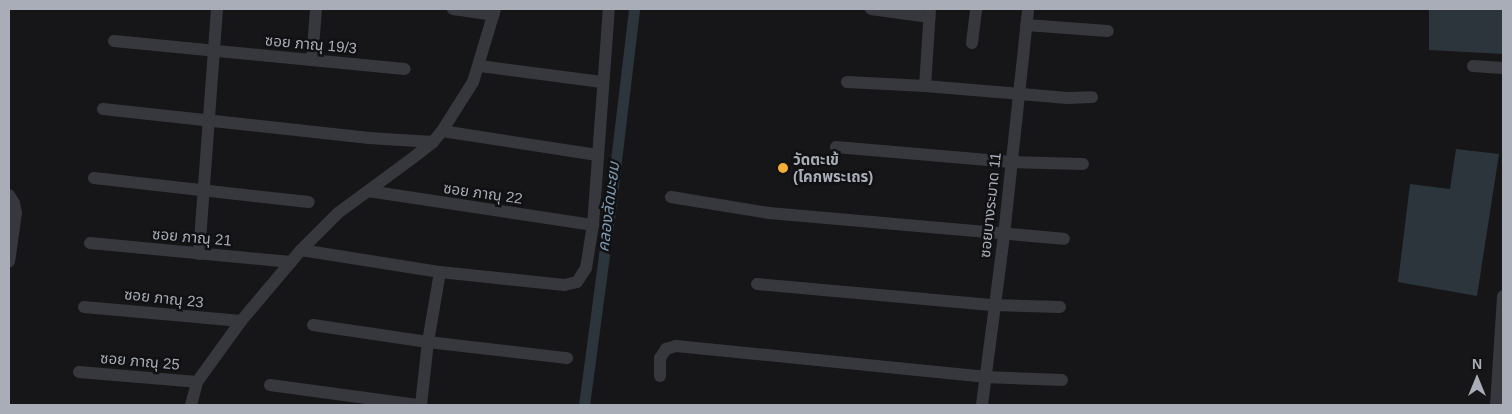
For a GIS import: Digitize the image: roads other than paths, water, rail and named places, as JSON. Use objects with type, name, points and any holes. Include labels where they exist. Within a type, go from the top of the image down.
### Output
[{"type":"street","points":[[199,254],[217,9]]},
{"type":"street","points":[[312,60],[316,9]]},
{"type":"street","points":[[191,405],[197,382],[240,321],[291,262],[338,214],[433,142],[442,131],[473,82],[480,66],[484,45],[495,12],[453,9]]},
{"type":"street","points":[[302,250],[440,272],[572,284],[577,282],[586,268],[592,225],[609,9]]},
{"type":"street","points":[[871,9],[929,13],[925,86]]},
{"type":"street","points":[[972,43],[976,9]]},
{"type":"street","name":"ซอยบางระมาด 11","points":[[982,405],[984,377],[1004,235],[1028,9]]},
{"type":"street","points":[[1026,25],[1108,31]]},
{"type":"street","name":"ซอย ภาณุ 19/3","points":[[114,41],[406,69]]},
{"type":"street","points":[[480,66],[602,82]]},
{"type":"street","points":[[1473,66],[1503,68]]},
{"type":"street","points":[[846,82],[925,86],[1067,98],[1092,96]]},
{"type":"street","points":[[103,109],[433,142]]},
{"type":"street","points":[[442,131],[597,155]]},
{"type":"street","points":[[836,147],[1011,162],[1083,164]]},
{"type":"street","points":[[94,178],[309,202]]},
{"type":"street","name":"ซอย ภาณุ 22","points":[[368,191],[592,225]]},
{"type":"street","points":[[9,195],[14,203],[16,213],[9,262]]},
{"type":"street","points":[[671,197],[769,213],[1064,240]]},
{"type":"street","name":"ซอย ภาณุ 21","points":[[90,243],[291,262]]},
{"type":"street","points":[[270,385],[419,405],[440,272]]},
{"type":"street","points":[[757,284],[994,305],[1060,306]]},
{"type":"street","points":[[1498,398],[1503,296]]},
{"type":"street","name":"ซอย ภาณุ 23","points":[[84,307],[240,321]]},
{"type":"street","points":[[313,325],[428,342],[567,358]]},
{"type":"street","points":[[660,376],[660,358],[666,349],[676,346],[984,377],[1062,380]]},
{"type":"street","name":"ซอย ภาณุ 25","points":[[79,372],[197,382]]},
{"type":"waterway","name":"คลองลัดมะยม","points":[[584,405],[634,9]]},
{"type":"place","name":"วัดตะเข้ (โคกพระเถร)","points":[[783,168]]}]
